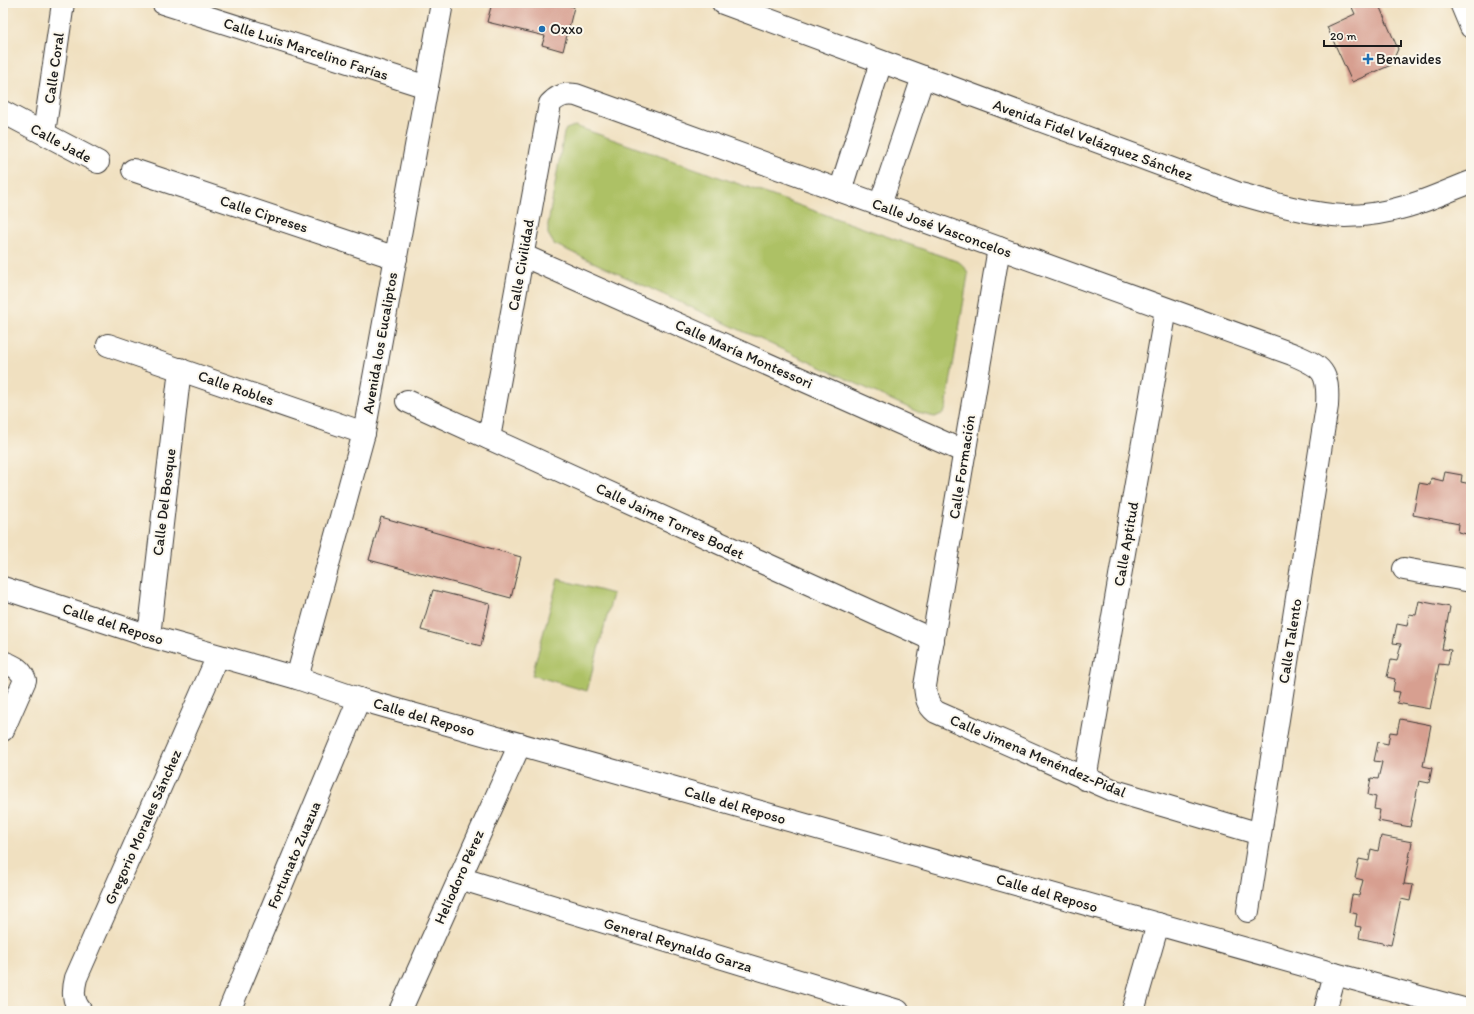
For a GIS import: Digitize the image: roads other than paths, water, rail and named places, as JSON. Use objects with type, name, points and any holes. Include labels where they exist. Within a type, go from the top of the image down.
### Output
[{"type":"street","name":"Calle Coral","points":[[44,134],[63,3]]},
{"type":"street","name":"Calle Luis Marcelino Farías","points":[[163,3],[427,87]]},
{"type":"street","name":"Avenida los Eucaliptos","points":[[297,678],[364,433],[442,3]]},
{"type":"street","name":"Avenida Fidel Velázquez Sánchez","points":[[723,3],[1237,193],[1302,210],[1346,216],[1376,213],[1409,206],[1471,182]]},
{"type":"street","points":[[1461,3],[1471,27]]},
{"type":"street","points":[[840,191],[881,62]]},
{"type":"street","points":[[880,205],[924,77]]},
{"type":"street","name":"Calle José Vasconcelos","points":[[559,96],[569,94],[576,95],[1292,354],[1316,365],[1322,371]]},
{"type":"street","name":"Calle Civilidad","points":[[490,438],[550,104],[559,96]]},
{"type":"street","name":"Calle Jade","points":[[3,112],[98,162]]},
{"type":"street","name":"Calle Cipreses","points":[[133,170],[396,258]]},
{"type":"street","name":"Calle Formación","points":[[925,686],[999,248]]},
{"type":"street","name":"Calle María Montessori","points":[[522,255],[965,452]]},
{"type":"street","name":"Calle Aptitud","points":[[1085,779],[1166,309]]},
{"type":"street","name":"Calle Robles","points":[[108,345],[364,433]]},
{"type":"street","name":"Calle Del Bosque","points":[[149,636],[180,369]]},
{"type":"street","name":"Calle Talento","points":[[1248,911],[1327,406],[1328,388],[1322,371]]},
{"type":"street","name":"Calle Jaime Torres Bodet","points":[[407,401],[933,640]]},
{"type":"street","points":[[1404,569],[1471,581]]},
{"type":"street","name":"Calle del Reposo","points":[[3,588],[149,636],[297,678],[359,699],[1471,1011]]},
{"type":"street","name":"Gregorio Morales Sánchez","points":[[77,1005],[73,988],[76,978],[218,656]]},
{"type":"street","points":[[3,662],[17,668],[23,674],[24,680],[3,730]]},
{"type":"street","name":"Calle Jimena Menéndez-Pidal","points":[[925,686],[927,702],[936,712],[1085,779],[1114,791],[1260,834]]},
{"type":"street","name":"Fortunato Zuazua","points":[[229,1011],[359,699]]},
{"type":"street","name":"Heliodoro Pérez","points":[[400,1011],[520,744]]},
{"type":"street","name":"General Reynaldo Garza","points":[[459,878],[898,1011]]},
{"type":"street","points":[[1133,1011],[1158,924]]},
{"type":"street","points":[[1325,1011],[1335,974]]},
{"type":"place","name":"Oxxo","points":[[542,29]]},
{"type":"place","name":"Benavides","points":[[1368,59]]}]
